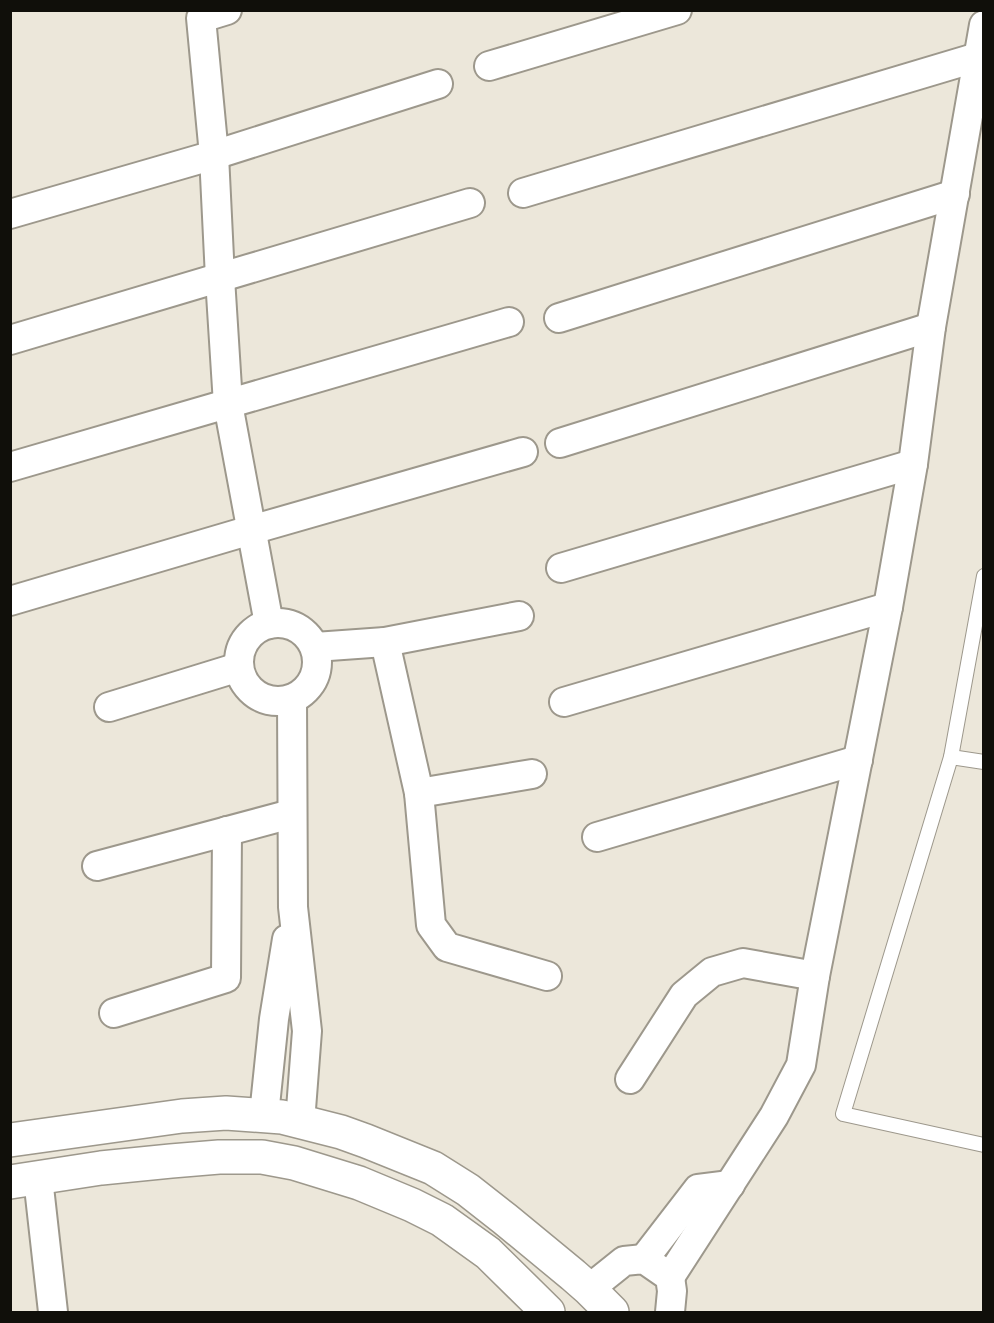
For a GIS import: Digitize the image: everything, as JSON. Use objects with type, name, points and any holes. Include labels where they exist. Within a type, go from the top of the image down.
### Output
[{"type":"main road","points":[[10,1140],[182,1116],[226,1113],[282,1117],[350,1135],[433,1168],[468,1190],[589,1289],[612,1312]]},
{"type":"main road","points":[[24,1180],[101,1168],[219,1157],[262,1157],[294,1163],[359,1183],[442,1220],[488,1252],[548,1312]]},
{"type":"street","points":[[226,10],[201,18],[214,155],[228,404],[269,624]]},
{"type":"street","points":[[489,66],[677,10]]},
{"type":"street","points":[[670,1312],[672,1291],[670,1277],[774,1116],[801,1065],[815,976],[888,607],[913,464],[932,327],[984,25]]},
{"type":"street","points":[[523,193],[978,57]]},
{"type":"street","points":[[10,214],[214,155],[438,84]]},
{"type":"street","points":[[559,318],[955,194]]},
{"type":"street","points":[[10,340],[470,203]]},
{"type":"street","points":[[10,467],[509,322]]},
{"type":"street","points":[[560,443],[932,327]]},
{"type":"street","points":[[10,602],[523,452]]},
{"type":"street","points":[[561,568],[913,464]]},
{"type":"street","points":[[564,702],[888,607]]},
{"type":"street","points":[[315,647],[385,642],[519,616]]},
{"type":"street","points":[[269,624],[291,625],[301,630],[315,647],[318,659],[316,672],[303,693],[292,699],[269,700],[258,696],[243,679],[239,667],[239,656],[249,636],[269,624]]},
{"type":"street","points":[[385,642],[419,793],[431,924],[447,947],[547,976]]},
{"type":"street","points":[[109,707],[239,667]]},
{"type":"street","points":[[292,699],[293,907],[307,1031],[300,1122]]},
{"type":"street","points":[[597,837],[858,760]]},
{"type":"street","points":[[419,793],[532,774]]},
{"type":"street","points":[[97,866],[291,814]]},
{"type":"street","points":[[114,1013],[226,978],[227,831]]},
{"type":"street","points":[[264,1115],[274,1019],[293,907]]},
{"type":"street","points":[[630,1079],[684,995],[712,972],[743,963],[815,976]]},
{"type":"street","points":[[24,1180],[53,1312]]},
{"type":"street","points":[[644,1259],[698,1189],[730,1185]]},
{"type":"street","points":[[589,1289],[624,1261],[644,1259],[670,1277]]},
{"type":"lane","points":[[984,576],[951,757],[843,1114],[984,1145]]},
{"type":"lane","points":[[951,757],[984,762]]}]
